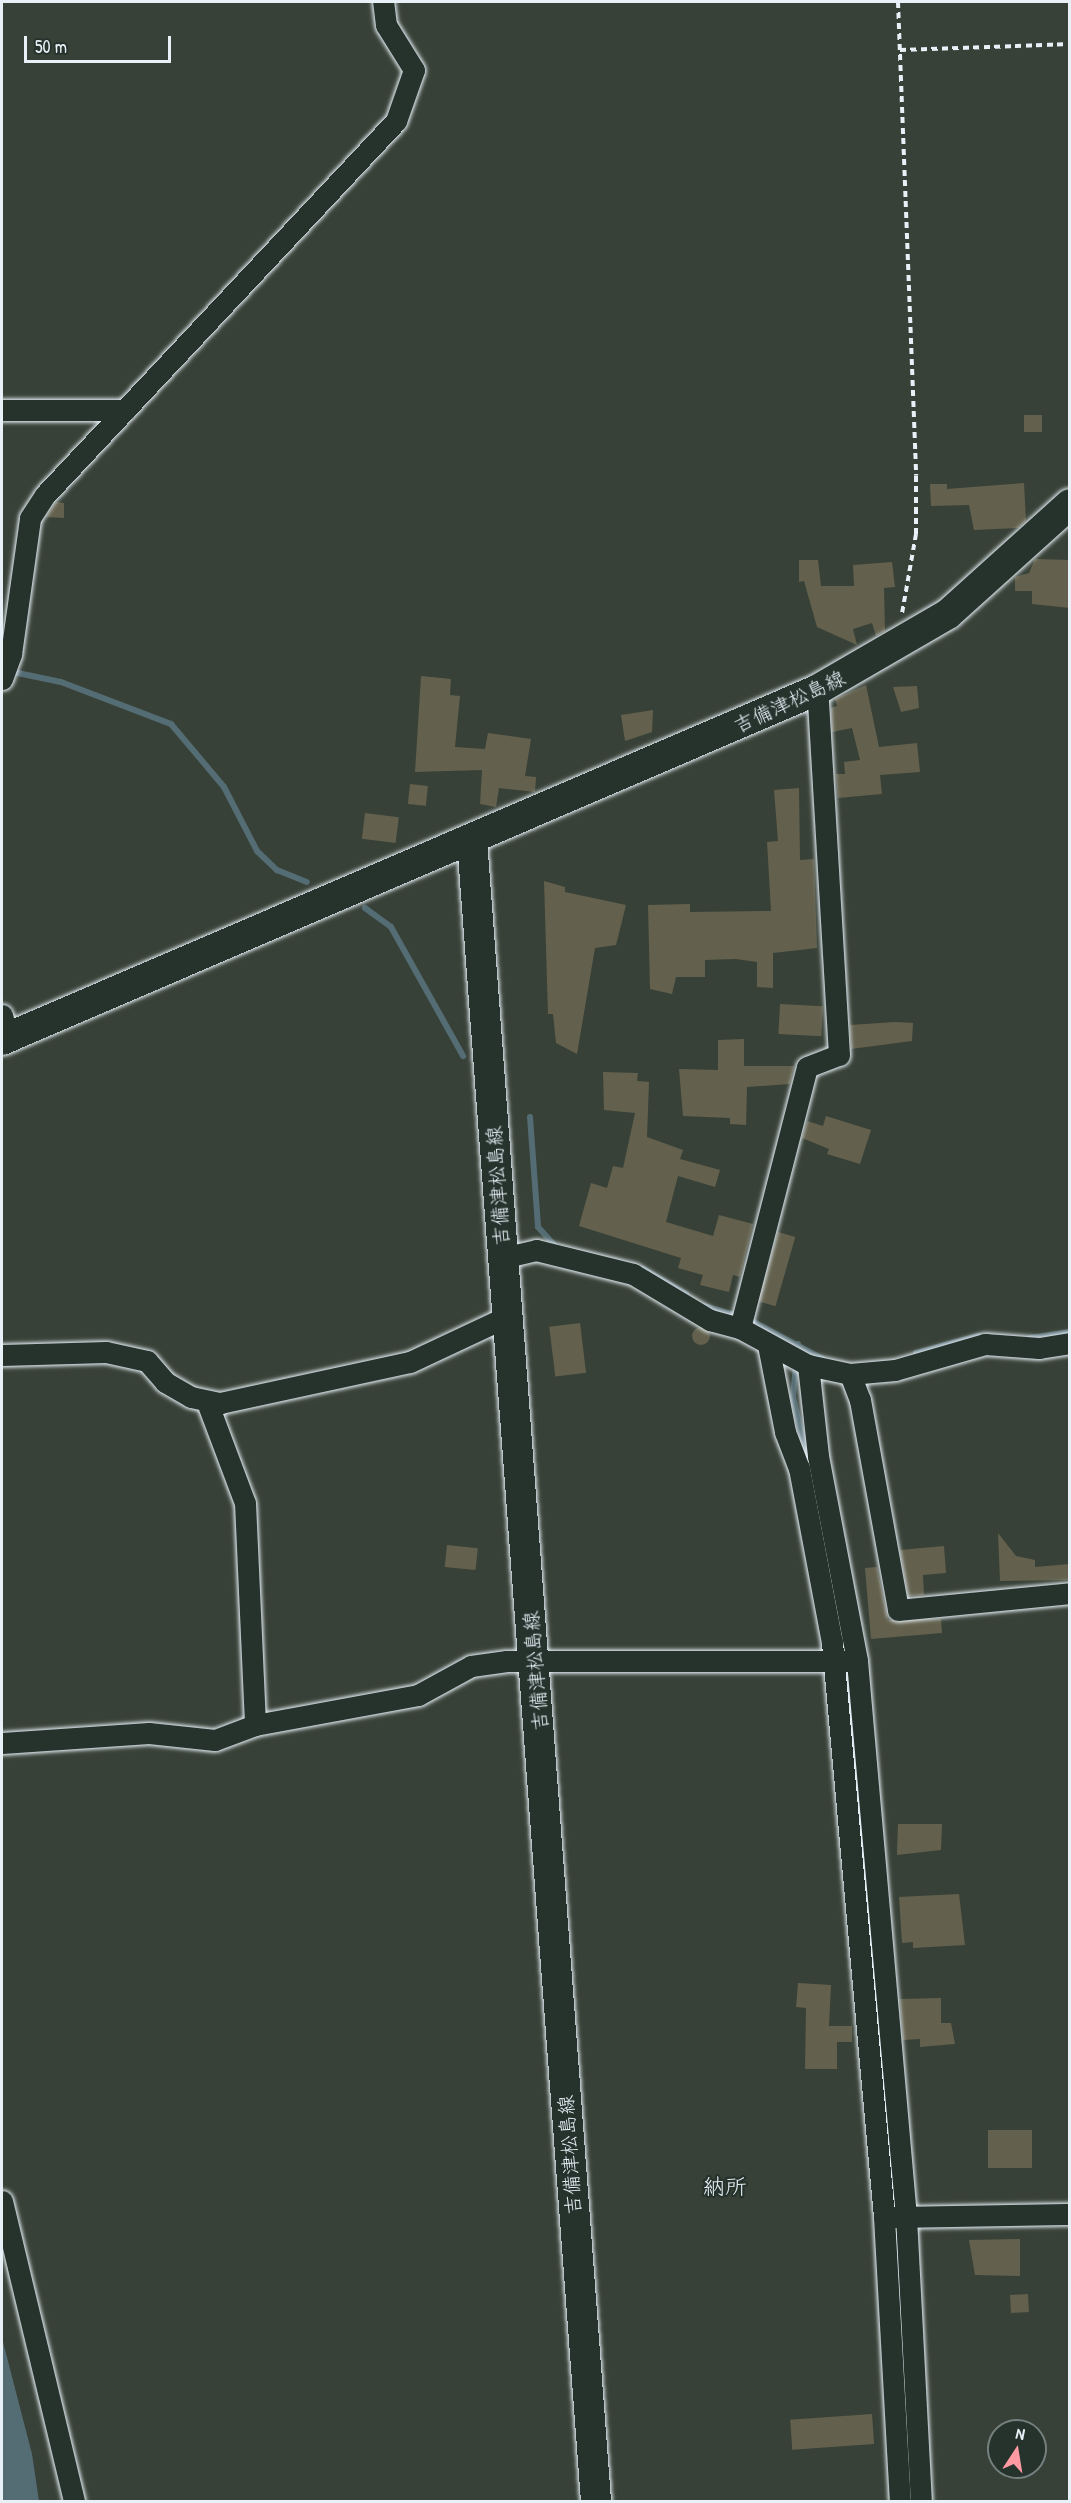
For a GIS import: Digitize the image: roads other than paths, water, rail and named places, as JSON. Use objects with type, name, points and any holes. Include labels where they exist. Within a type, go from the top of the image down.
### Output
[{"type":"main road","name":"吉備津松島線","points":[[4,1030],[472,840],[817,690],[895,650],[948,614],[1070,504]]},
{"type":"main road","name":"吉備津松島線","points":[[472,840],[596,2502]]},
{"type":"street","points":[[5,673],[30,518],[125,410],[396,121],[414,69],[386,25],[383,2]]},
{"type":"street","points":[[2,410],[125,410]]},
{"type":"street","points":[[741,1321],[807,1067],[839,1055],[817,690]]},
{"type":"street","points":[[502,1258],[536,1250],[633,1274],[711,1320],[741,1321],[792,1357],[850,1374],[895,1370],[985,1344],[1039,1348],[1070,1343]]},
{"type":"street","points":[[2,1355],[106,1352],[147,1361],[165,1382],[207,1402],[241,1400],[410,1362],[506,1317]]},
{"type":"street","points":[[792,1357],[784,1432],[799,1468],[834,1661],[884,2217],[900,2502]]},
{"type":"street","points":[[792,1357],[818,1456],[857,1661],[906,2217],[921,2502]]},
{"type":"street","points":[[850,1374],[860,1400],[898,1610],[1070,1593]]},
{"type":"street","points":[[207,1402],[238,1473],[245,1503],[255,1725]]},
{"type":"street","points":[[2,1743],[149,1733],[215,1740],[255,1725],[397,1700],[429,1690],[471,1666],[534,1659],[857,1661]]},
{"type":"street","points":[[2,2201],[74,2502]]},
{"type":"street","points":[[884,2217],[1070,2214]]},
{"type":"water","points":[[2,2338],[32,2454],[39,2501],[2,2501]]},
{"type":"waterway","points":[[8,671],[61,682],[171,724],[224,787],[257,851],[277,870],[307,882]]},
{"type":"waterway","points":[[365,908],[391,927],[463,1056]]},
{"type":"waterway","points":[[530,1117],[538,1227],[556,1247]]},
{"type":"waterway","points":[[643,1269],[686,1294]]},
{"type":"waterway","points":[[705,1306],[738,1316]]},
{"type":"waterway","points":[[748,1319],[823,1359]]},
{"type":"waterway","points":[[1030,1338],[1070,1332]]},
{"type":"waterway","points":[[916,1353],[978,1336]]},
{"type":"waterway","points":[[798,1344],[793,1397],[810,1470]]},
{"type":"waterway","points":[[842,1639],[892,2182]]},
{"type":"waterway","points":[[895,2222],[905,2397]]},
{"type":"district","name":"納所","points":[[725,2187]]}]
